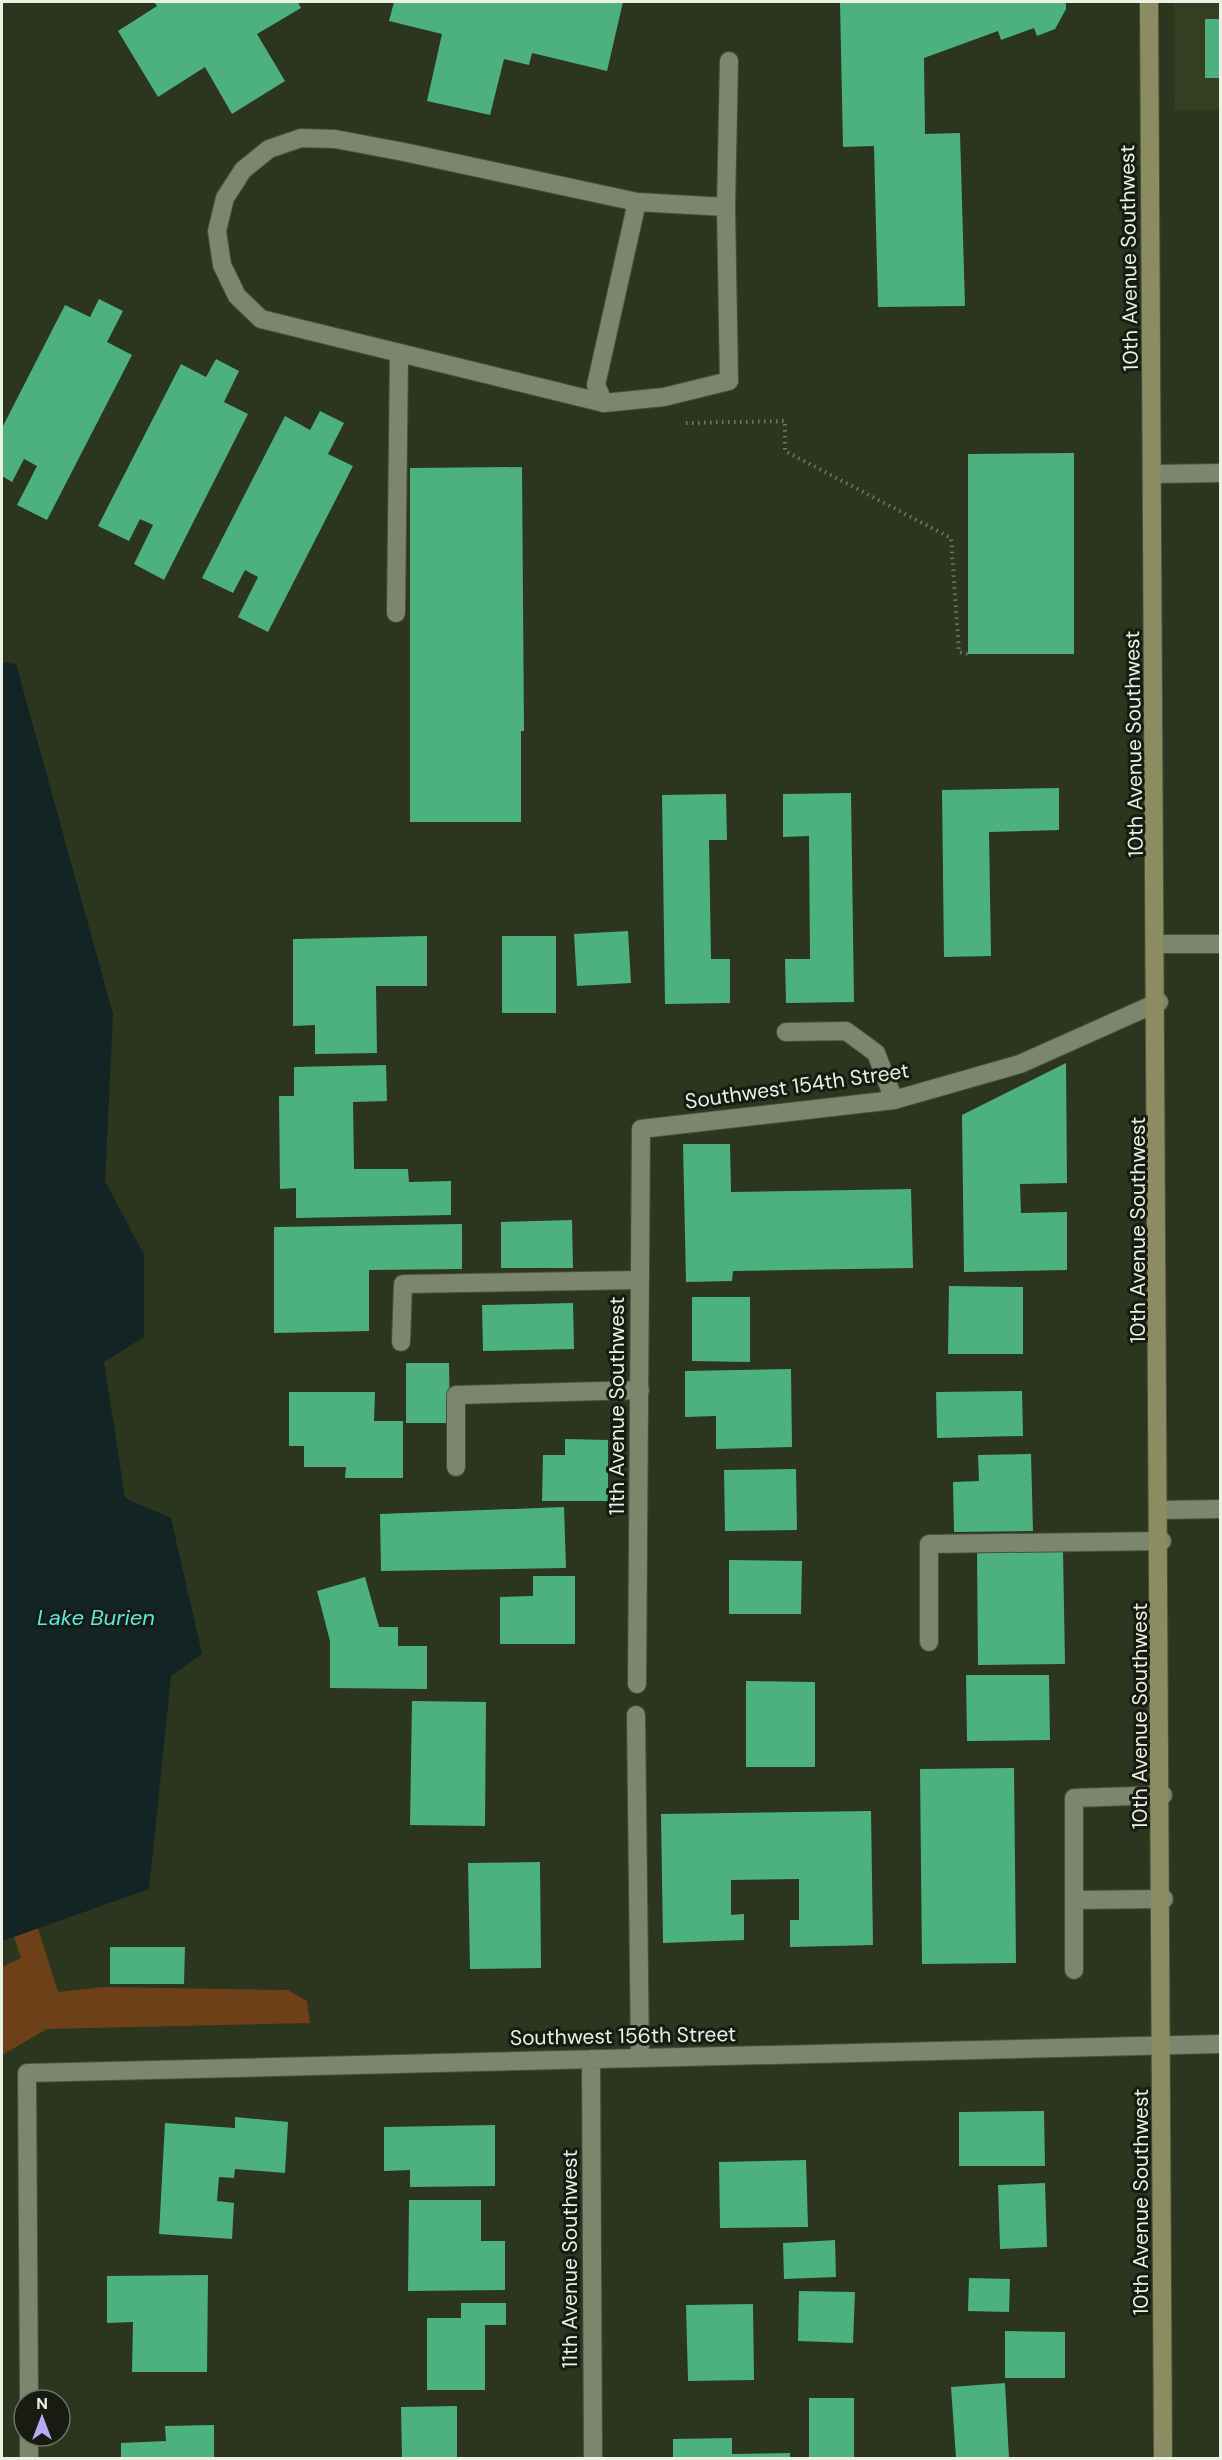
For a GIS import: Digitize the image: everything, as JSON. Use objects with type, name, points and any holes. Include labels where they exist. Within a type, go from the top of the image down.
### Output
[{"type":"street","name":"10th Avenue Southwest","points":[[1149,2],[1159,944],[1164,1899],[1163,2458]]},
{"type":"street","points":[[726,207],[637,202],[335,138],[301,138],[269,149],[243,170],[225,198],[217,231],[222,265],[237,296],[261,319],[604,403],[664,397],[729,381],[726,207],[729,61]]},
{"type":"street","points":[[604,403],[596,385],[637,202]]},
{"type":"street","points":[[396,613],[399,354]]},
{"type":"street","points":[[1154,474],[1221,473]]},
{"type":"street","points":[[1159,944],[1221,944]]},
{"type":"street","name":"Southwest 154th Street","points":[[641,1129],[894,1100],[1020,1064],[1159,1002]]},
{"type":"street","points":[[786,1032],[846,1031],[876,1053],[894,1100]]},
{"type":"street","name":"11th Avenue Southwest","points":[[637,1684],[641,1129]]},
{"type":"street","points":[[401,1342],[403,1284],[640,1280]]},
{"type":"street","points":[[456,1467],[456,1395],[640,1390]]},
{"type":"street","points":[[1161,1510],[1221,1509]]},
{"type":"street","points":[[929,1642],[929,1544],[1162,1541]]},
{"type":"street","points":[[636,1715],[640,2058]]},
{"type":"street","points":[[1074,1970],[1074,1798],[1163,1795]]},
{"type":"street","points":[[1074,1900],[1164,1899]]},
{"type":"street","name":"Southwest 156th Street","points":[[29,2388],[27,2073],[1221,2044]]},
{"type":"street","name":"11th Avenue Southwest","points":[[591,2059],[594,2458]]},
{"type":"path","points":[[684,423],[785,421],[785,451],[951,538],[959,652],[968,654]]},
{"type":"shaded area","points":[[1174,2],[1220,2],[1220,110],[1175,110]]},
{"type":"shaded area","points":[[38,1928],[58,1992],[104,1987],[288,1990],[307,2001],[310,2023],[47,2029],[2,2055],[2,1967],[21,1958],[14,1937]]},
{"type":"water","name":"Lake Burien","points":[[2,662],[16,664],[113,1014],[105,1181],[144,1255],[144,1337],[104,1362],[125,1498],[171,1518],[202,1654],[171,1676],[149,1889],[2,1941]]},
{"type":"building","points":[[154,2],[298,2],[301,8],[257,34],[285,81],[232,114],[205,67],[158,97],[118,31],[157,6]]},
{"type":"building","points":[[394,2],[623,2],[607,71],[532,53],[529,65],[504,59],[490,115],[427,101],[442,34],[389,21]]},
{"type":"building","points":[[840,2],[1066,2],[1066,9],[1055,29],[1037,36],[1034,28],[1001,40],[998,31],[924,58],[925,134],[960,133],[965,306],[878,307],[874,146],[843,147]]},
{"type":"building","points":[[1205,19],[1220,19],[1220,78],[1205,78]]},
{"type":"building","points":[[99,299],[123,311],[107,342],[132,355],[47,520],[17,505],[37,466],[24,459],[12,482],[2,476],[2,428],[65,305],[90,317]]},
{"type":"building","points":[[216,359],[239,371],[224,402],[248,414],[164,580],[134,564],[153,525],[140,519],[129,541],[98,526],[181,364],[206,377]]},
{"type":"building","points":[[320,411],[344,423],[328,454],[353,466],[268,632],[238,617],[258,577],[245,570],[233,593],[202,578],[285,416],[310,430]]},
{"type":"building","points":[[1074,453],[1074,654],[968,654],[968,454]]},
{"type":"building","points":[[522,467],[524,731],[521,731],[521,822],[410,822],[410,468]]},
{"type":"building","points":[[1059,788],[1059,830],[989,832],[991,956],[944,957],[942,790]]},
{"type":"building","points":[[851,793],[854,1002],[786,1003],[785,959],[810,959],[809,836],[783,837],[783,794]]},
{"type":"building","points":[[726,794],[727,840],[709,840],[711,959],[730,959],[730,1003],[665,1004],[662,795]]},
{"type":"building","points":[[628,931],[631,983],[577,986],[574,934]]},
{"type":"building","points":[[427,936],[427,986],[376,986],[377,1053],[315,1054],[315,1025],[293,1026],[293,939]]},
{"type":"building","points":[[502,936],[556,936],[556,1013],[502,1013]]},
{"type":"building","points":[[1066,1063],[1067,1183],[1020,1184],[1021,1213],[1067,1212],[1067,1270],[964,1272],[962,1115]]},
{"type":"building","points":[[386,1065],[387,1101],[353,1102],[354,1169],[408,1169],[409,1182],[451,1181],[451,1215],[296,1218],[296,1188],[280,1189],[279,1096],[294,1096],[294,1067]]},
{"type":"building","points":[[683,1144],[730,1144],[731,1192],[911,1189],[913,1268],[733,1271],[732,1281],[686,1282]]},
{"type":"building","points":[[572,1220],[573,1268],[501,1268],[501,1222]]},
{"type":"building","points":[[462,1224],[462,1269],[369,1270],[369,1331],[274,1333],[274,1227]]},
{"type":"building","points":[[949,1286],[1023,1287],[1023,1354],[948,1354]]},
{"type":"building","points":[[692,1297],[750,1297],[750,1362],[692,1361]]},
{"type":"building","points":[[573,1303],[574,1349],[483,1351],[482,1305]]},
{"type":"building","points":[[406,1363],[449,1363],[450,1423],[406,1423]]},
{"type":"building","points":[[791,1369],[792,1447],[716,1449],[716,1416],[685,1417],[685,1371]]},
{"type":"building","points":[[1022,1391],[1023,1436],[937,1438],[936,1392]]},
{"type":"building","points":[[289,1392],[375,1392],[374,1421],[403,1421],[403,1478],[345,1478],[346,1467],[304,1467],[304,1446],[289,1446]]},
{"type":"building","points":[[565,1439],[608,1440],[608,1501],[542,1501],[543,1455],[565,1455]]},
{"type":"building","points":[[1031,1454],[1033,1531],[954,1532],[953,1482],[979,1481],[978,1455]]},
{"type":"building","points":[[796,1469],[797,1530],[725,1531],[724,1470]]},
{"type":"building","points":[[564,1507],[566,1568],[381,1571],[380,1514]]},
{"type":"building","points":[[977,1551],[1063,1551],[1065,1664],[978,1665]]},
{"type":"building","points":[[729,1560],[802,1561],[801,1614],[729,1614]]},
{"type":"building","points":[[533,1576],[575,1576],[575,1644],[500,1644],[500,1597],[533,1596]]},
{"type":"building","points":[[365,1577],[379,1627],[398,1627],[398,1646],[427,1646],[427,1689],[330,1688],[330,1641],[317,1591]]},
{"type":"building","points":[[966,1675],[1049,1675],[1050,1740],[967,1741]]},
{"type":"building","points":[[746,1681],[815,1682],[815,1767],[746,1767]]},
{"type":"building","points":[[412,1701],[486,1702],[485,1826],[410,1825]]},
{"type":"building","points":[[1014,1768],[1016,1963],[922,1964],[920,1769]]},
{"type":"building","points":[[871,1811],[873,1945],[790,1947],[790,1920],[799,1920],[799,1879],[731,1880],[731,1915],[744,1914],[744,1940],[663,1943],[661,1814]]},
{"type":"building","points":[[540,1862],[541,1968],[470,1969],[468,1863]]},
{"type":"building","points":[[110,1947],[185,1947],[184,1984],[110,1984]]},
{"type":"building","points":[[1044,2111],[1045,2166],[959,2166],[959,2112]]},
{"type":"building","points":[[235,2117],[288,2122],[285,2173],[235,2169],[234,2178],[219,2177],[217,2201],[234,2203],[232,2239],[159,2234],[165,2123],[235,2128]]},
{"type":"building","points":[[495,2125],[495,2186],[410,2187],[410,2170],[384,2171],[384,2127]]},
{"type":"building","points":[[806,2160],[808,2227],[720,2228],[719,2162]]},
{"type":"building","points":[[1045,2183],[1047,2247],[1000,2249],[998,2185]]},
{"type":"building","points":[[409,2200],[481,2200],[481,2241],[505,2241],[505,2290],[408,2291]]},
{"type":"building","points":[[835,2240],[836,2277],[784,2279],[783,2243]]},
{"type":"building","points":[[208,2275],[207,2372],[132,2372],[133,2322],[107,2323],[107,2276]]},
{"type":"building","points":[[969,2278],[1010,2279],[1009,2312],[968,2311]]},
{"type":"building","points":[[799,2291],[855,2292],[853,2343],[798,2341]]},
{"type":"building","points":[[461,2303],[506,2303],[506,2325],[485,2325],[485,2390],[427,2390],[427,2318],[461,2318]]},
{"type":"building","points":[[753,2304],[754,2380],[688,2381],[686,2305]]},
{"type":"building","points":[[1005,2331],[1065,2332],[1065,2378],[1005,2378]]},
{"type":"building","points":[[1005,2383],[1009,2458],[956,2458],[951,2387]]},
{"type":"building","points":[[809,2398],[854,2398],[854,2458],[809,2458]]},
{"type":"building","points":[[457,2406],[457,2458],[402,2458],[401,2407]]},
{"type":"building","points":[[214,2425],[214,2458],[121,2458],[121,2443],[166,2441],[165,2426]]},
{"type":"building","points":[[732,2438],[732,2454],[790,2453],[790,2458],[673,2458],[673,2439]]}]
